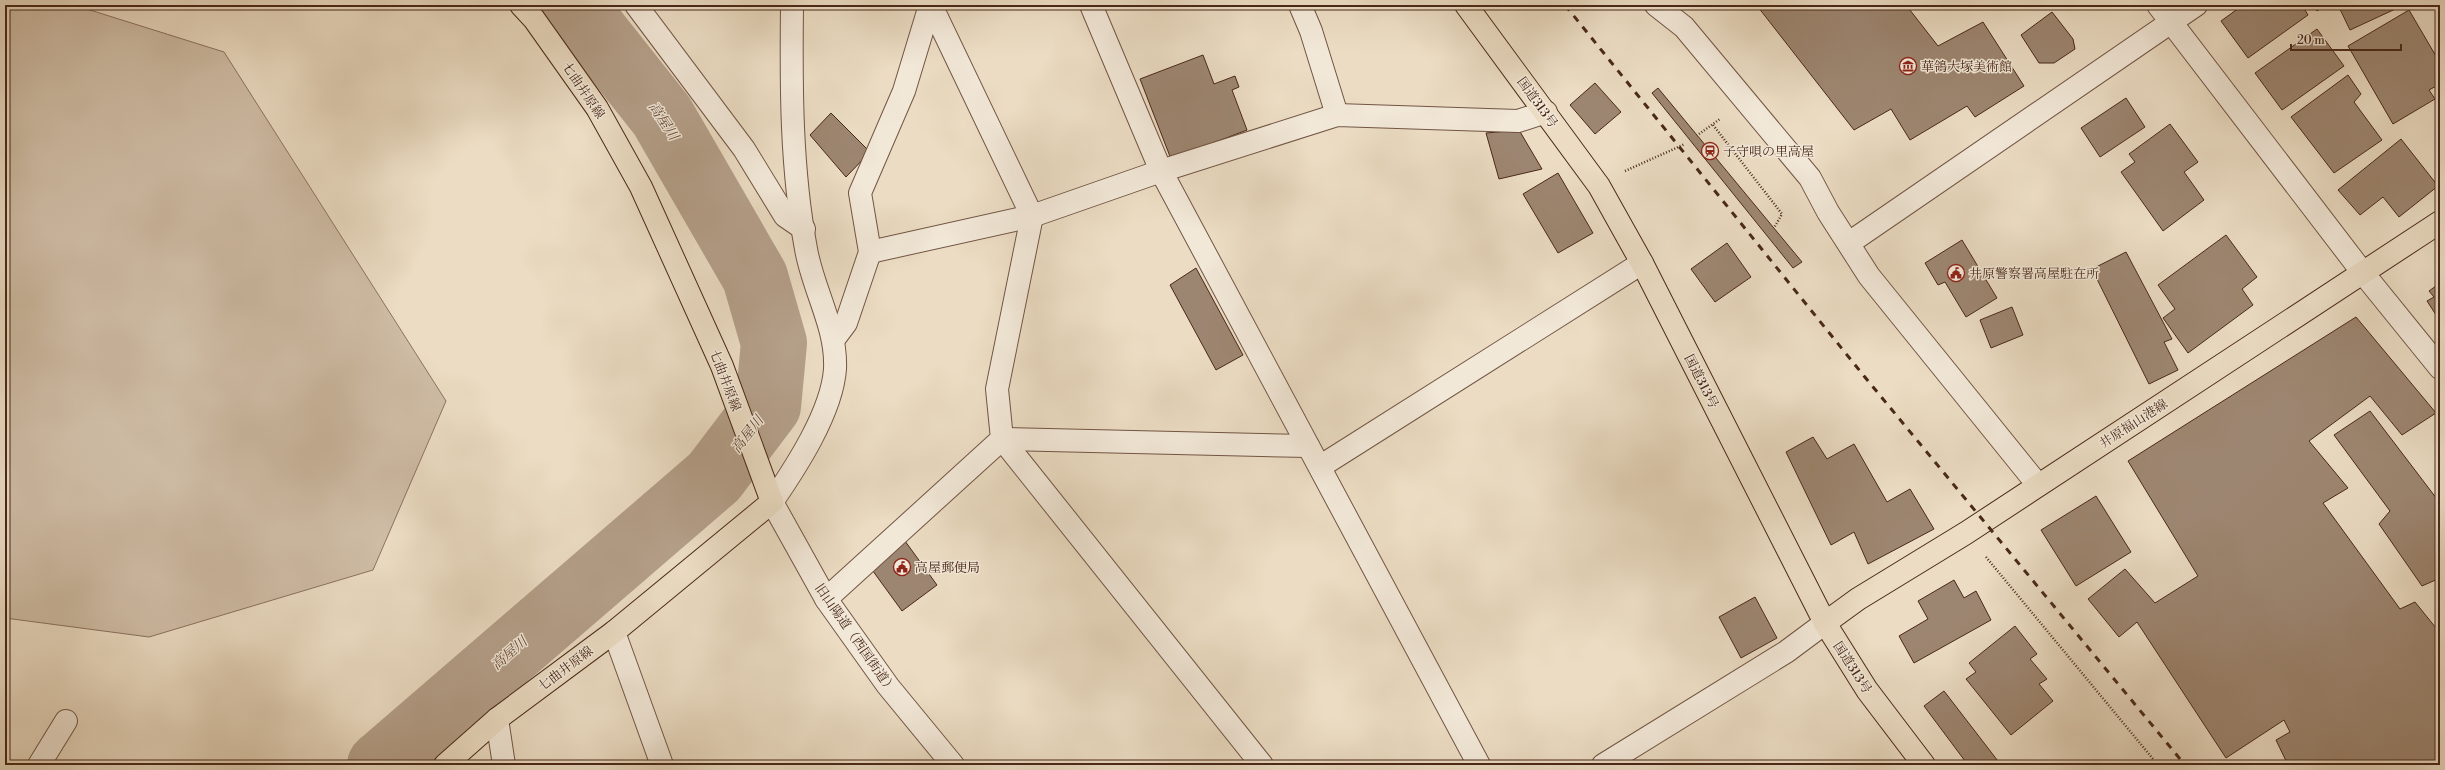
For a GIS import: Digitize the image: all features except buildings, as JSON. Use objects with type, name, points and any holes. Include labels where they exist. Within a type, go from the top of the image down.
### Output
[{"type":"main road","name":"七曲井原線","points":[[445,765],[497,719],[614,632],[769,494],[722,366],[642,187],[601,114],[534,19],[521,5]]},
{"type":"main road","name":"国道313号","points":[[1466,5],[1546,112],[1598,186],[1642,263],[1825,623],[1867,690],[1924,765]]},
{"type":"main road","name":"井原福山港線","points":[[1825,623],[1858,599],[1966,533],[2440,222]]},
{"type":"street","points":[[636,5],[744,149],[785,216],[804,229]]},
{"type":"street","points":[[769,494],[799,464],[826,406],[835,370],[834,339],[811,275],[794,151],[790,88],[792,5]]},
{"type":"street","points":[[834,339],[846,323],[870,252],[860,193],[904,91],[930,5]]},
{"type":"street","points":[[930,5],[1032,216],[997,389],[1002,439],[1262,765]]},
{"type":"street","points":[[1091,5],[1161,171],[1308,446],[1321,466],[1479,765]]},
{"type":"street","points":[[1300,5],[1311,31],[1337,114]]},
{"type":"street","points":[[1656,5],[1684,27],[1810,178],[1828,212],[1849,242],[1869,276],[2038,485]]},
{"type":"street","points":[[2158,5],[2363,273],[2440,368]]},
{"type":"street","points":[[1849,242],[2196,5]]},
{"type":"street","points":[[870,252],[1032,216],[1161,171],[1337,114],[1518,121],[1546,112]]},
{"type":"street","points":[[1321,466],[1642,263]]},
{"type":"street","points":[[826,599],[1002,439],[1308,446]]},
{"type":"street","name":"旧山陽道（西国街道）","points":[[769,494],[826,599],[888,686],[953,765]]},
{"type":"street","points":[[1603,765],[1786,652],[1825,623]]},
{"type":"street","points":[[614,632],[662,765]]},
{"type":"street","points":[[497,719],[504,765]]},
{"type":"street","points":[[39,765],[66,721]]},
{"type":"path","points":[[1699,134],[1720,119]]},
{"type":"path","points":[[1713,125],[1782,214],[1774,228]]},
{"type":"path","points":[[1623,172],[1685,144]]},
{"type":"path","points":[[1966,533],[2158,765]]},
{"type":"shaded area","points":[[5,5],[74,5],[224,52],[446,401],[373,570],[149,637],[5,618]]},
{"type":"waterway","name":"高屋川","points":[[380,765],[714,477],[768,406],[774,343],[755,277],[662,116],[574,5]]},
{"type":"railway","points":[[1565,5],[1864,376],[2185,765]]},
{"type":"place","name":"華鴒大塚美術館","points":[[1908,66]]},
{"type":"place","name":"子守唄の里高屋","points":[[1710,151]]},
{"type":"place","name":"井原警察署高屋駐在所","points":[[1956,273]]},
{"type":"place","name":"高屋郵便局","points":[[902,567]]}]
